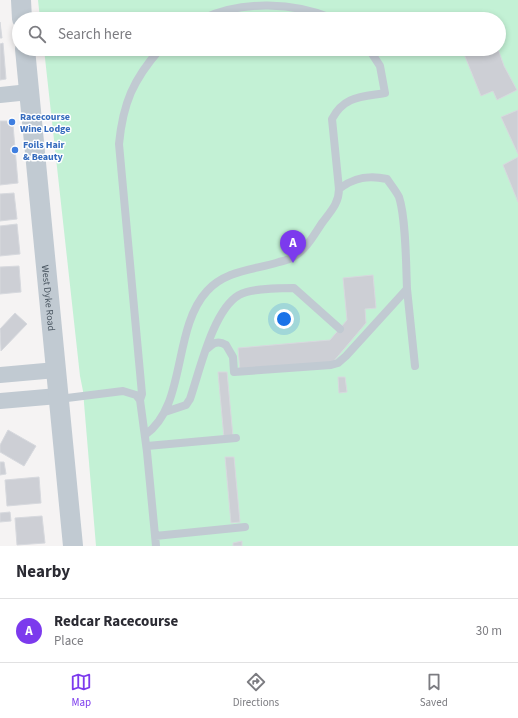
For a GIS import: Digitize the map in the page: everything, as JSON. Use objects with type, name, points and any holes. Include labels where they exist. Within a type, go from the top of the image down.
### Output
[{"type":"street","points":[[21,0],[22,12]]},
{"type":"street","name":"West Dyke Road","points":[[26,56],[73,546]]},
{"type":"street","points":[[0,96],[29,92]]},
{"type":"street","points":[[0,375],[56,370]]},
{"type":"street","points":[[0,401],[58,398]]},
{"type":"lane","points":[[220,12],[233,7],[258,5],[287,5],[318,12]]},
{"type":"lane","points":[[154,56],[141,71],[131,92],[122,118],[119,144],[142,394],[140,400],[156,546]]},
{"type":"lane","points":[[145,435],[153,430],[165,412],[177,373],[186,331],[200,300],[207,291],[220,279],[244,270],[292,258],[303,250],[339,200],[332,119],[336,111],[350,99],[385,93],[380,66],[374,56]]},
{"type":"lane","points":[[339,189],[345,184],[360,178],[375,176],[387,179],[399,197],[402,213],[407,289],[415,366]]},
{"type":"lane","points":[[165,412],[186,405],[217,320],[227,304],[240,295],[261,290],[294,288],[340,329]]},
{"type":"lane","points":[[207,349],[213,343],[221,342],[226,345],[233,358],[234,372],[331,365],[338,363],[354,343],[407,289]]},
{"type":"lane","points":[[58,398],[123,392],[136,395],[140,400]]},
{"type":"lane","points":[[146,446],[236,438]]},
{"type":"lane","points":[[155,536],[245,527]]},
{"type":"green space","points":[[38,0],[518,0],[518,546],[96,546],[83,391],[80,376],[45,56],[506,56],[506,12],[39,12]]},
{"type":"building","points":[[0,22],[2,38],[0,38]]},
{"type":"building","points":[[3,43],[6,79],[0,80],[0,44]]},
{"type":"building","points":[[465,56],[500,56],[517,90],[497,100],[493,91],[481,96]]},
{"type":"building","points":[[518,110],[518,154],[501,117]]},
{"type":"building","points":[[0,121],[7,121],[13,125],[18,183],[0,185]]},
{"type":"building","points":[[518,157],[518,202],[503,165]]},
{"type":"building","points":[[14,193],[17,219],[0,221],[0,194]]},
{"type":"building","points":[[17,224],[20,254],[0,256],[0,226]]},
{"type":"building","points":[[19,266],[21,292],[0,294],[0,267]]},
{"type":"building","points":[[373,275],[376,308],[365,309],[366,323],[333,362],[240,371],[238,348],[330,340],[347,320],[343,278]]},
{"type":"building","points":[[15,313],[27,324],[1,351],[0,329]]},
{"type":"building","points":[[218,372],[227,372],[233,437],[224,438]]},
{"type":"building","points":[[338,377],[345,377],[347,392],[339,393]]},
{"type":"building","points":[[8,430],[36,446],[24,466],[0,452],[0,445]]},
{"type":"building","points":[[225,457],[234,457],[240,522],[231,523]]},
{"type":"building","points":[[0,462],[4,462],[6,474],[0,475]]},
{"type":"building","points":[[39,477],[41,503],[7,506],[5,480]]},
{"type":"building","points":[[10,512],[11,521],[0,522],[0,513]]},
{"type":"building","points":[[42,516],[45,543],[17,545],[15,518]]},
{"type":"building","points":[[242,541],[242,546],[233,546],[233,543]]},
{"type":"place","name":"Racecourse Wine Lodge","points":[[12,122]]},
{"type":"place","name":"Foils Hair & Beauty","points":[[15,150]]},
{"type":"place","name":"Redcar Racecourse","points":[[293,263]]}]
